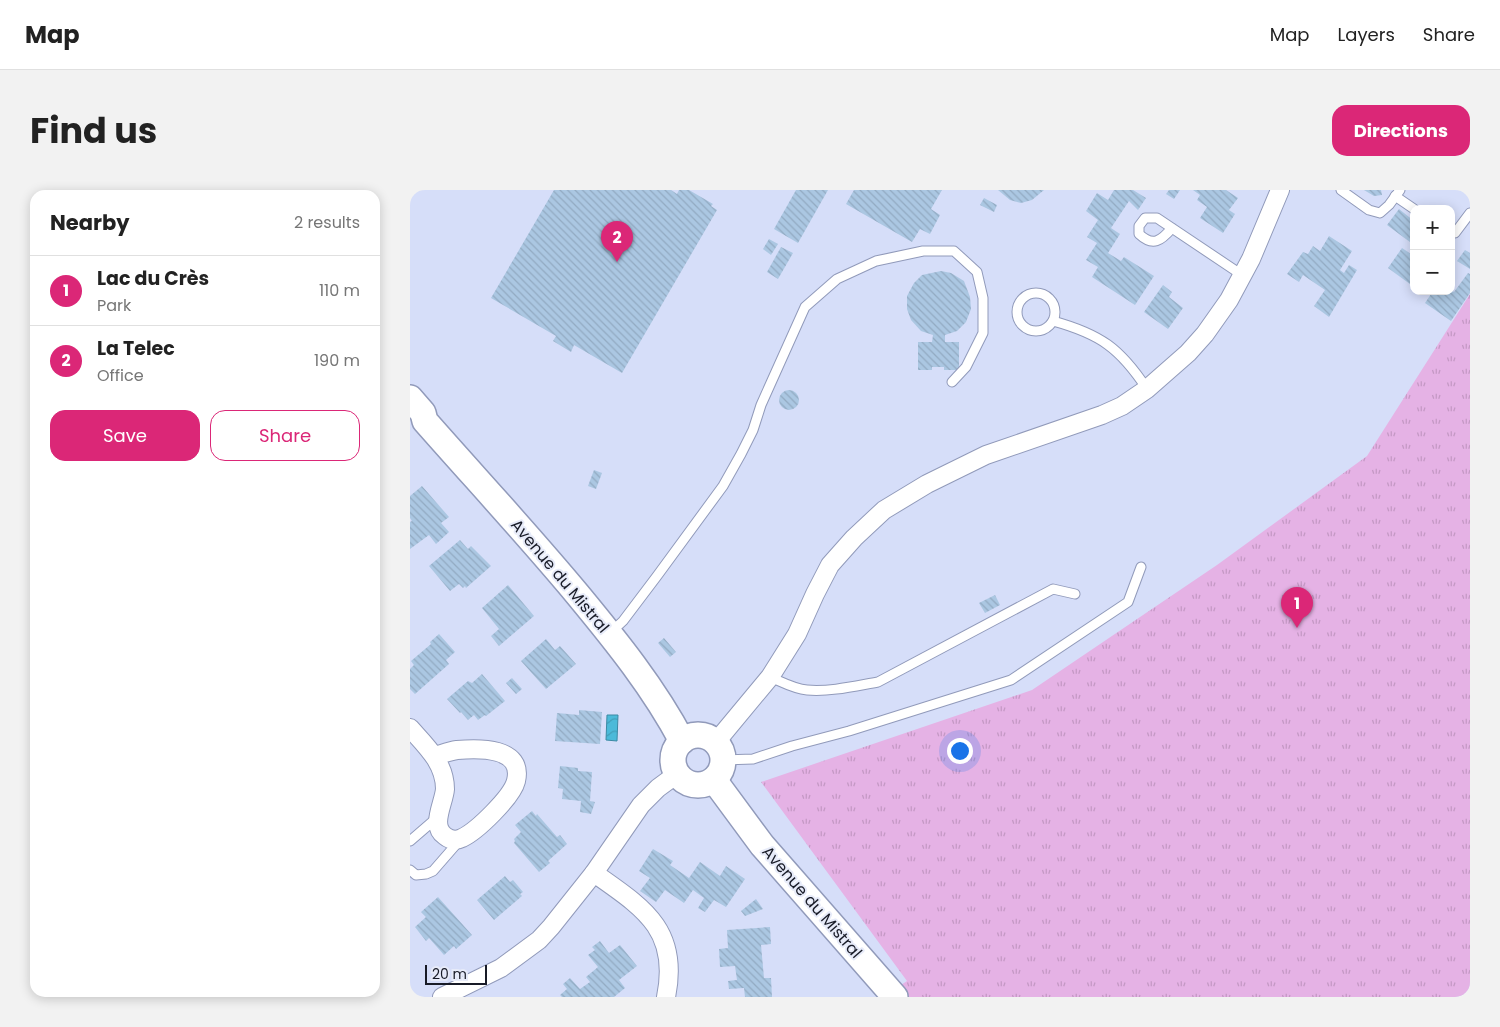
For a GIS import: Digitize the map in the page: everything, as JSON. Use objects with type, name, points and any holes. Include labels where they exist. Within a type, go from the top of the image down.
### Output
[{"type":"street","points":[[718,761],[703,735],[696,735],[682,740],[674,753],[673,760],[677,774],[683,780],[690,784],[707,784],[718,761],[797,634],[830,565],[854,538],[884,510],[927,484],[986,455],[1102,415],[1122,406],[1147,389],[1184,357],[1205,334],[1229,300],[1280,190]]},
{"type":"street","name":"Avenue du Mistral","points":[[410,398],[423,413],[417,418],[539,549],[610,634],[666,712],[682,740]]},
{"type":"street","points":[[410,728],[435,756],[443,774],[445,788],[438,827],[442,835],[451,840],[461,839],[475,830],[511,792],[516,782],[517,771],[513,760],[505,754],[493,750],[457,750],[435,756]]},
{"type":"street","name":"Avenue du Mistral","points":[[718,761],[762,845],[895,997]]},
{"type":"street","points":[[442,997],[501,968],[539,940],[551,928],[594,873],[641,805],[658,788],[677,774]]},
{"type":"street","points":[[594,873],[638,905],[658,927],[668,951],[670,977],[666,997]]},
{"type":"lane","points":[[1341,190],[1369,210],[1380,213],[1389,205],[1397,193],[1410,205]]},
{"type":"lane","points":[[1455,233],[1470,213]]},
{"type":"lane","points":[[1172,228],[1242,274]]},
{"type":"lane","points":[[610,634],[657,576],[723,486],[749,438],[764,397],[805,307],[837,280],[876,262],[922,251],[954,251],[977,272],[983,298],[983,333],[966,367],[952,382]]},
{"type":"lane","points":[[1032,293],[1045,294],[1050,298],[1055,309],[1053,321],[1043,329],[1031,330],[1025,327],[1018,317],[1017,310],[1022,299],[1032,293]]},
{"type":"lane","points":[[1053,321],[1089,332],[1109,345],[1131,365],[1147,389]]},
{"type":"lane","points":[[718,761],[753,759],[1011,680],[1128,602],[1140,568]]},
{"type":"lane","points":[[770,677],[806,690],[878,682],[1053,589],[1075,594]]},
{"type":"lane","points":[[410,841],[439,816]]},
{"type":"lane","points":[[410,870],[416,875],[433,871],[461,839]]},
{"type":"green space","points":[[1470,294],[1470,997],[883,997],[907,981],[761,782],[1032,690],[1217,565],[1367,456]]},
{"type":"water","points":[[607,715],[618,715],[617,741],[606,740]]},
{"type":"building","points":[[554,190],[671,190],[677,194],[679,190],[689,190],[713,204],[711,206],[717,210],[622,373],[574,345],[571,352],[553,341],[556,336],[491,298]]},
{"type":"building","points":[[796,190],[828,190],[798,243],[774,229]]},
{"type":"building","points":[[854,190],[942,190],[931,209],[940,215],[930,234],[920,229],[912,242],[846,204]]},
{"type":"building","points":[[998,190],[1044,190],[1032,200],[1021,203],[1010,200]]},
{"type":"building","points":[[1114,190],[1133,190],[1146,198],[1138,210],[1129,201],[1111,228],[1120,234],[1108,253],[1121,261],[1124,257],[1154,276],[1135,305],[1092,277],[1098,267],[1086,260],[1097,243],[1087,237],[1098,220],[1086,211],[1097,193],[1108,200]]},
{"type":"building","points":[[1169,190],[1180,190],[1174,199],[1166,194]]},
{"type":"building","points":[[1193,190],[1226,190],[1238,198],[1229,210],[1235,214],[1223,233],[1200,218],[1207,207],[1197,200],[1200,195]]},
{"type":"building","points":[[1364,190],[1381,190],[1382,195],[1374,196]]},
{"type":"building","points":[[984,198],[997,205],[994,212],[980,205]]},
{"type":"building","points":[[1399,209],[1410,218],[1410,242],[1387,225]]},
{"type":"building","points":[[1329,236],[1352,251],[1340,270],[1344,273],[1349,265],[1357,270],[1329,317],[1314,306],[1325,290],[1303,275],[1299,282],[1287,274],[1303,252],[1308,254],[1313,246],[1320,251]]},
{"type":"building","points":[[769,239],[778,244],[771,255],[763,249]]},
{"type":"building","points":[[781,247],[793,253],[778,279],[767,272]]},
{"type":"building","points":[[1402,248],[1410,253],[1410,284],[1388,268]]},
{"type":"building","points":[[1465,250],[1470,253],[1470,269],[1457,261]]},
{"type":"building","points":[[941,271],[951,273],[964,281],[970,297],[971,309],[966,322],[957,331],[945,335],[945,342],[959,342],[959,370],[944,370],[944,367],[932,367],[932,370],[918,370],[918,342],[932,342],[933,335],[921,331],[911,320],[907,309],[907,296],[914,283],[922,275]]},
{"type":"building","points":[[1468,273],[1470,274],[1470,293],[1451,321],[1425,303],[1430,295],[1455,295],[1455,291]]},
{"type":"building","points":[[1163,285],[1172,292],[1169,297],[1183,308],[1168,329],[1144,312]]},
{"type":"building","points":[[785,390],[793,390],[799,396],[799,404],[793,410],[785,410],[779,404],[779,396]]},
{"type":"building","points":[[594,470],[602,473],[596,489],[588,486]]},
{"type":"building","points":[[422,486],[449,517],[441,523],[449,532],[436,544],[429,535],[410,549],[410,522],[412,521],[410,518],[410,496]]},
{"type":"building","points":[[460,540],[468,549],[471,546],[491,566],[466,588],[459,584],[450,591],[429,566]]},
{"type":"building","points":[[508,585],[534,616],[499,646],[491,636],[499,629],[482,608]]},
{"type":"building","points":[[995,595],[1000,605],[985,613],[979,603]]},
{"type":"building","points":[[439,634],[455,652],[446,660],[449,664],[415,694],[410,689],[410,669],[414,665],[411,661],[431,644],[430,642]]},
{"type":"building","points":[[664,638],[676,652],[670,657],[658,643]]},
{"type":"building","points":[[546,639],[555,650],[560,646],[576,664],[546,689],[521,661]]},
{"type":"building","points":[[482,674],[505,701],[486,716],[478,720],[474,715],[468,720],[447,699],[468,681],[472,683]]},
{"type":"building","points":[[512,678],[522,689],[516,694],[506,683]]},
{"type":"building","points":[[579,710],[602,712],[600,744],[555,741],[557,713],[579,715]]},
{"type":"building","points":[[560,766],[578,768],[578,771],[592,772],[590,801],[595,802],[591,814],[580,812],[581,801],[562,799],[563,789],[558,788]]},
{"type":"building","points":[[532,811],[536,816],[537,814],[557,837],[560,835],[567,844],[539,872],[514,843],[514,839],[521,832],[515,825]]},
{"type":"building","points":[[653,849],[673,861],[670,865],[689,878],[700,862],[720,876],[726,866],[745,879],[726,907],[714,900],[705,912],[698,908],[704,898],[693,890],[684,903],[665,890],[656,902],[640,891],[650,878],[639,871]]},
{"type":"building","points":[[505,876],[510,882],[513,880],[523,892],[520,894],[522,896],[494,920],[477,900]]},
{"type":"building","points":[[438,897],[472,935],[456,949],[454,946],[444,955],[429,938],[426,941],[415,927],[426,917],[421,912]]},
{"type":"building","points":[[756,899],[763,909],[745,916],[741,911]]},
{"type":"building","points":[[770,927],[771,944],[761,945],[764,978],[771,978],[772,997],[745,997],[744,988],[729,989],[728,981],[737,980],[735,966],[720,967],[719,949],[728,948],[727,930]]},
{"type":"building","points":[[600,941],[609,953],[620,945],[637,966],[619,980],[625,988],[614,997],[562,997],[560,995],[567,989],[563,984],[570,978],[580,989],[590,982],[586,977],[598,967],[588,955],[595,950],[592,947]]},
{"type":"place","name":"La Telec","points":[[617,262]]},
{"type":"place","name":"Lac du Crès","points":[[1297,628]]}]
